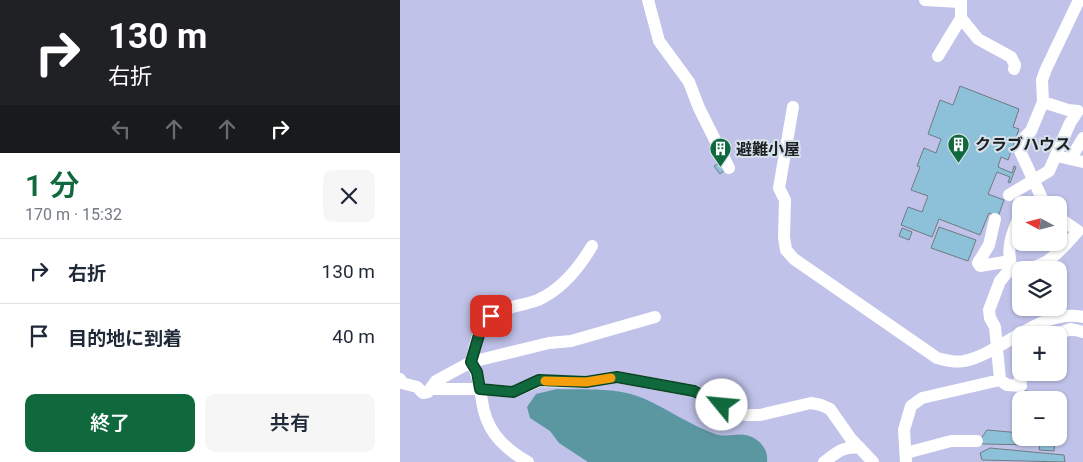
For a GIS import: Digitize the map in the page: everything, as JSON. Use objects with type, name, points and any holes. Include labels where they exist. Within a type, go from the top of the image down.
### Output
[{"type":"street","points":[[648,0],[659,41],[689,82],[699,108],[730,168]]},
{"type":"street","points":[[925,0],[960,1],[961,18],[938,56]]},
{"type":"street","points":[[1038,196],[1035,180],[1020,150],[1022,140],[1030,131],[1043,102],[1042,80],[1079,0]]},
{"type":"street","points":[[961,18],[978,39],[1010,57],[1015,65],[1014,69]]},
{"type":"street","points":[[1009,195],[1049,171],[1070,123],[1078,111],[1068,110],[1043,102]]},
{"type":"street","points":[[793,107],[778,188],[786,200],[784,237],[786,250],[794,259],[937,358],[950,361],[972,359],[1012,340]]},
{"type":"street","points":[[1057,156],[1077,160],[1083,138]]},
{"type":"street","points":[[995,219],[990,245],[978,263],[980,266],[1011,264],[1023,270],[1036,268],[1049,261],[1060,251]]},
{"type":"street","points":[[1068,224],[1078,231],[1068,242]]},
{"type":"street","points":[[1012,234],[1011,264],[1000,281],[991,302],[990,318],[994,327],[1000,380],[1007,385],[1021,386],[1020,381]]},
{"type":"street","points":[[528,462],[505,446],[494,433],[484,412],[477,372],[471,362],[481,328],[491,316],[539,300],[556,289],[580,267],[592,246]]},
{"type":"street","points":[[1042,326],[1066,316],[1083,317]]},
{"type":"street","points":[[400,379],[402,383],[417,387],[423,393],[471,362],[549,343],[571,341],[655,317]]},
{"type":"street","points":[[1067,330],[1071,329],[1083,332]]},
{"type":"street","points":[[432,386],[513,392],[539,380],[586,382],[617,377],[694,391],[710,397],[733,412],[746,415],[760,415],[811,403],[821,404],[830,410],[873,462]]},
{"type":"street","points":[[977,441],[951,441],[906,458],[905,420],[911,406],[922,398],[1000,380]]},
{"type":"street","points":[[824,462],[846,447],[860,448]]},
{"type":"shaded area","points":[[400,0],[1083,0],[1083,462],[400,462]]},
{"type":"shaded area","points":[[557,389],[602,390],[635,395],[715,434],[722,436],[741,435],[754,438],[762,444],[767,462],[588,462],[559,443],[550,431],[530,418],[527,407],[536,394]]},
{"type":"building","name":"クラブハウス","points":[[960,86],[1019,109],[1013,127],[1019,129],[1008,160],[1001,157],[998,167],[1012,173],[1014,166],[1016,167],[1010,183],[1008,182],[1010,177],[997,172],[988,194],[1004,200],[998,217],[989,213],[980,235],[939,219],[932,237],[901,225],[908,207],[922,212],[928,196],[911,190],[920,167],[917,166],[924,148],[936,153],[941,139],[928,134],[940,100],[953,105]]},
{"type":"building","name":"避難小屋","points":[[721,162],[726,169],[720,174],[714,166]]},
{"type":"building","points":[[939,227],[976,240],[968,261],[931,248]]},
{"type":"building","points":[[902,228],[912,232],[909,240],[899,236]]},
{"type":"building","points":[[987,430],[1012,432],[1012,445],[982,444],[982,437]]},
{"type":"building","points":[[1040,446],[1054,446],[1054,451],[1039,450]]},
{"type":"building","points":[[990,448],[1064,455],[1065,462],[982,460],[980,453]]},
{"type":"slow traffic","points":[[545,381],[586,382],[611,378]]},
{"type":"place","name":"クラブハウス","points":[[959,163]]},
{"type":"place","name":"避難小屋","points":[[720,168]]},
{"type":"route","points":[[491,316],[481,328],[471,362],[477,372],[480,389],[513,392],[539,380],[586,382],[617,377],[694,391],[710,397],[722,405]]}]
